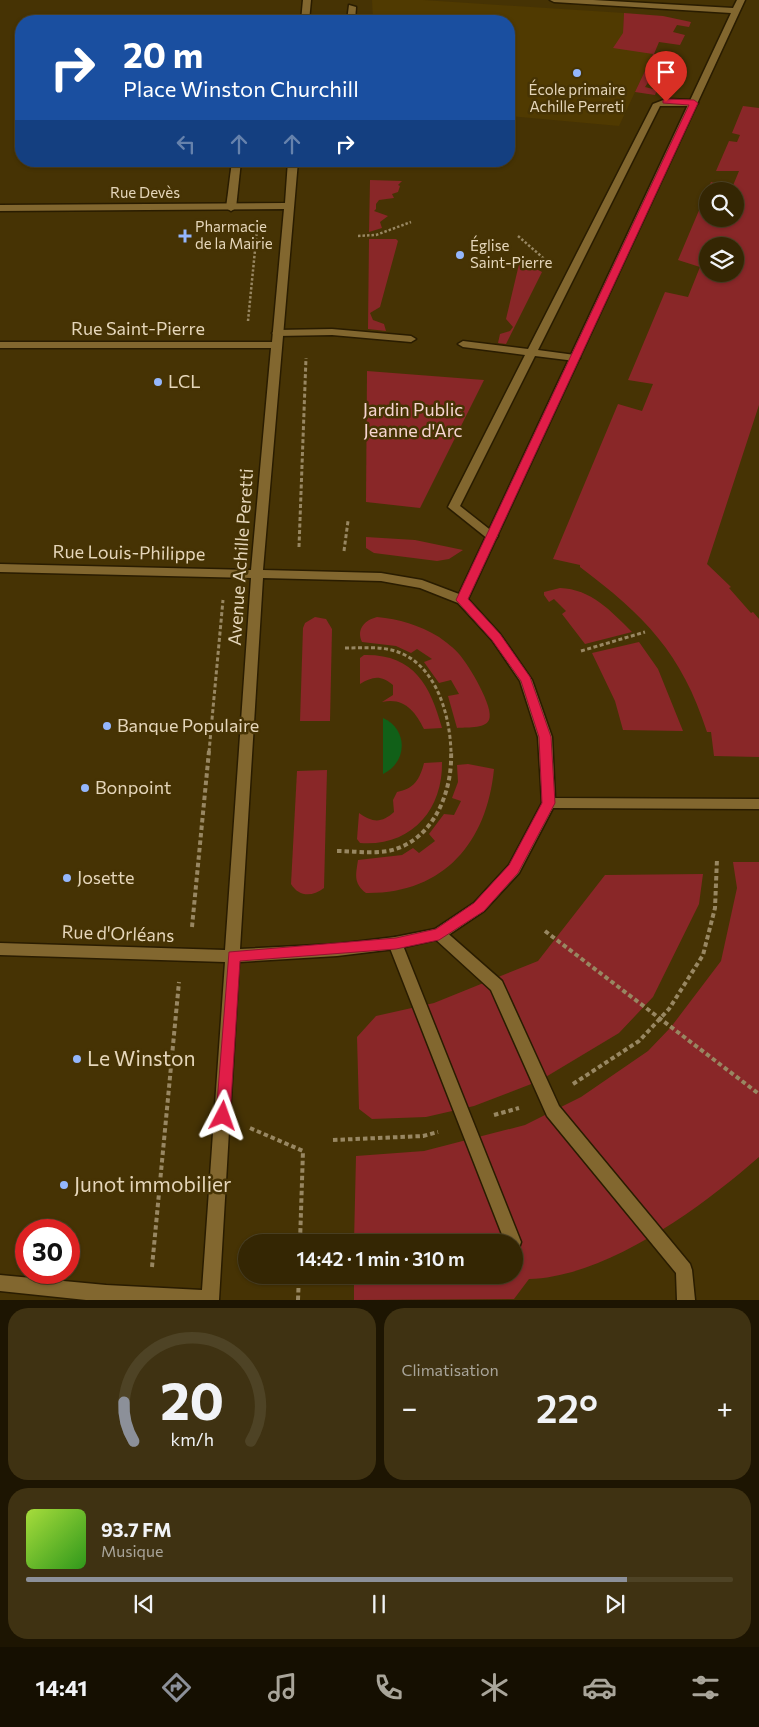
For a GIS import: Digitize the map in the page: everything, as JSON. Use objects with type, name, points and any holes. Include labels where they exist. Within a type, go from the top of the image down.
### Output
[{"type":"street","points":[[306,15],[307,0]]},
{"type":"street","points":[[554,0],[736,11]]},
{"type":"street","points":[[686,1300],[684,1270],[553,1111],[497,986],[439,934],[479,907],[514,869],[549,803],[545,737],[526,680],[496,637],[462,600],[741,0]]},
{"type":"street","points":[[351,15],[352,7]]},
{"type":"street","points":[[492,536],[454,507],[657,104],[666,102],[694,103]]},
{"type":"street","points":[[231,208],[236,167]]},
{"type":"street","name":"Avenue Achille Peretti","points":[[210,1299],[234,956],[257,573],[292,167]]},
{"type":"street","name":"Rue Devès","points":[[0,208],[231,208],[289,206]]},
{"type":"street","points":[[277,333],[332,332],[411,339]]},
{"type":"street","points":[[463,344],[575,358]]},
{"type":"street","name":"Rue Saint-Pierre","points":[[0,345],[276,346]]},
{"type":"street","name":"Rue Louis-Philippe","points":[[0,568],[381,577],[422,584],[462,600]]},
{"type":"street","points":[[549,803],[759,804]]},
{"type":"street","name":"Rue d'Orléans","points":[[0,949],[234,956],[396,944],[439,934]]},
{"type":"street","points":[[396,944],[510,1234]]},
{"type":"street","points":[[0,1283],[106,1293],[210,1299]]},
{"type":"path","points":[[358,236],[376,235],[411,222]]},
{"type":"path","points":[[518,236],[553,266]]},
{"type":"path","points":[[257,573],[300,546],[307,358],[276,346]]},
{"type":"path","points":[[344,552],[348,521]]},
{"type":"path","points":[[581,651],[646,632]]},
{"type":"path","points":[[337,851],[392,850],[414,840],[430,824],[446,798],[451,764],[445,708],[436,686],[423,670],[404,655],[381,649],[345,648]]},
{"type":"path","points":[[333,1140],[423,1136],[520,1108],[571,1085],[639,1041],[669,1010],[703,955],[714,908],[717,859]]},
{"type":"path","points":[[545,931],[759,1094]]},
{"type":"path","points":[[223,1116],[303,1151],[300,1234]]},
{"type":"path","points":[[298,1284],[298,1300]]},
{"type":"shaded area","name":"École primaire Achille Perreti","points":[[372,0],[423,0],[624,13],[623,33],[653,54],[619,126],[515,117],[515,15],[373,15]]},
{"type":"shaded area","points":[[383,718],[397,730],[401,737],[402,746],[397,762],[383,774]]},
{"type":"green space","points":[[624,13],[663,16],[691,22],[689,27],[677,25],[673,32],[685,35],[680,45],[659,42],[654,54],[673,58],[660,83],[649,81],[645,87],[657,90],[655,95],[635,92],[653,54],[613,48],[623,33]]},
{"type":"green space","points":[[743,106],[759,108],[759,405],[707,564],[731,587],[729,588],[751,613],[753,612],[759,619],[759,757],[714,756],[711,732],[707,732],[686,680],[658,638],[642,619],[580,567],[580,565],[553,559],[618,404],[642,411],[653,384],[628,380],[665,292],[688,297],[699,270],[699,282],[744,282],[744,237],[699,237],[699,267],[678,260],[699,210],[699,227],[744,227],[744,182],[734,182],[739,171],[716,171],[729,141],[737,142],[740,135],[732,133]]},
{"type":"green space","points":[[370,180],[402,181],[398,185],[400,186],[398,192],[392,194],[394,198],[379,200],[376,204],[374,211],[388,216],[380,222],[382,228],[369,232]]},
{"type":"green space","points":[[369,239],[396,239],[398,241],[380,307],[370,313],[373,320],[384,324],[386,331],[368,329]]},
{"type":"green space","points":[[520,260],[542,272],[506,344],[498,343],[500,334],[510,331],[513,327],[506,319]]},
{"type":"green space","name":"Jardin Public Jeanne d'Arc","points":[[367,371],[484,380],[420,508],[366,502]]},
{"type":"green space","points":[[366,537],[415,540],[463,550],[449,559],[437,561],[374,553],[366,548]]},
{"type":"green space","points":[[560,588],[581,592],[600,602],[632,632],[585,644],[562,614],[566,611],[554,599],[549,602],[544,595],[544,592]]},
{"type":"green space","points":[[315,617],[326,619],[332,629],[330,721],[300,721],[303,628],[305,623]]},
{"type":"green space","points":[[377,617],[393,619],[416,626],[439,637],[455,650],[463,659],[485,696],[490,714],[487,723],[479,726],[457,728],[448,696],[459,694],[451,680],[439,683],[424,662],[432,659],[417,649],[411,653],[396,646],[362,642],[360,637],[361,629],[369,620]]},
{"type":"green space","points":[[639,642],[658,669],[683,731],[623,730],[615,701],[592,653]]},
{"type":"green space","points":[[364,655],[381,656],[396,660],[407,666],[417,675],[432,698],[442,728],[424,729],[417,716],[408,707],[397,702],[382,702],[393,695],[393,685],[385,679],[373,678],[360,684],[360,658]]},
{"type":"green space","points":[[442,762],[441,780],[437,796],[430,810],[420,822],[408,832],[394,839],[378,843],[360,843],[357,839],[359,813],[373,820],[385,818],[394,812],[393,800],[397,792],[412,786],[420,774],[424,763]]},
{"type":"green space","points":[[468,764],[494,769],[490,795],[482,819],[471,841],[457,859],[439,873],[418,884],[394,891],[366,893],[357,882],[358,860],[402,855],[413,848],[419,853],[435,841],[429,834],[444,814],[454,815],[461,801],[452,798],[458,782],[457,765]]},
{"type":"green space","points":[[327,770],[324,888],[315,893],[306,894],[298,891],[291,884],[297,771]]},
{"type":"green space","points":[[733,862],[759,862],[759,1157],[710,1197],[652,1236],[621,1253],[590,1266],[559,1275],[529,1279],[514,1299],[354,1300],[354,1284],[523,1284],[523,1234],[354,1234],[356,1156],[424,1151],[525,1125],[581,1097],[648,1051],[671,1027],[721,961],[737,888]]},
{"type":"green space","points":[[703,874],[699,904],[653,997],[619,1033],[539,1081],[474,1106],[426,1117],[372,1119],[359,1109],[357,1037],[376,1016],[434,1003],[538,961],[605,875]]},
{"type":"place","name":"École primaire Achille Perreti","points":[[577,73]]},
{"type":"place","name":"Pharmacie de la Mairie","points":[[185,236]]},
{"type":"place","name":"Église Saint-Pierre","points":[[460,255]]},
{"type":"place","name":"LCL","points":[[158,382]]},
{"type":"place","name":"Banque Populaire","points":[[107,726]]},
{"type":"place","name":"Bonpoint","points":[[85,788]]},
{"type":"place","name":"Josette","points":[[67,878]]},
{"type":"place","name":"Le Winston","points":[[77,1059]]},
{"type":"place","name":"Junot immobilier","points":[[64,1185]]},
{"type":"route","points":[[223,1116],[234,956],[336,950],[396,944],[439,934],[479,907],[514,869],[549,803],[545,737],[526,680],[496,637],[462,600],[694,103],[666,102]]}]
